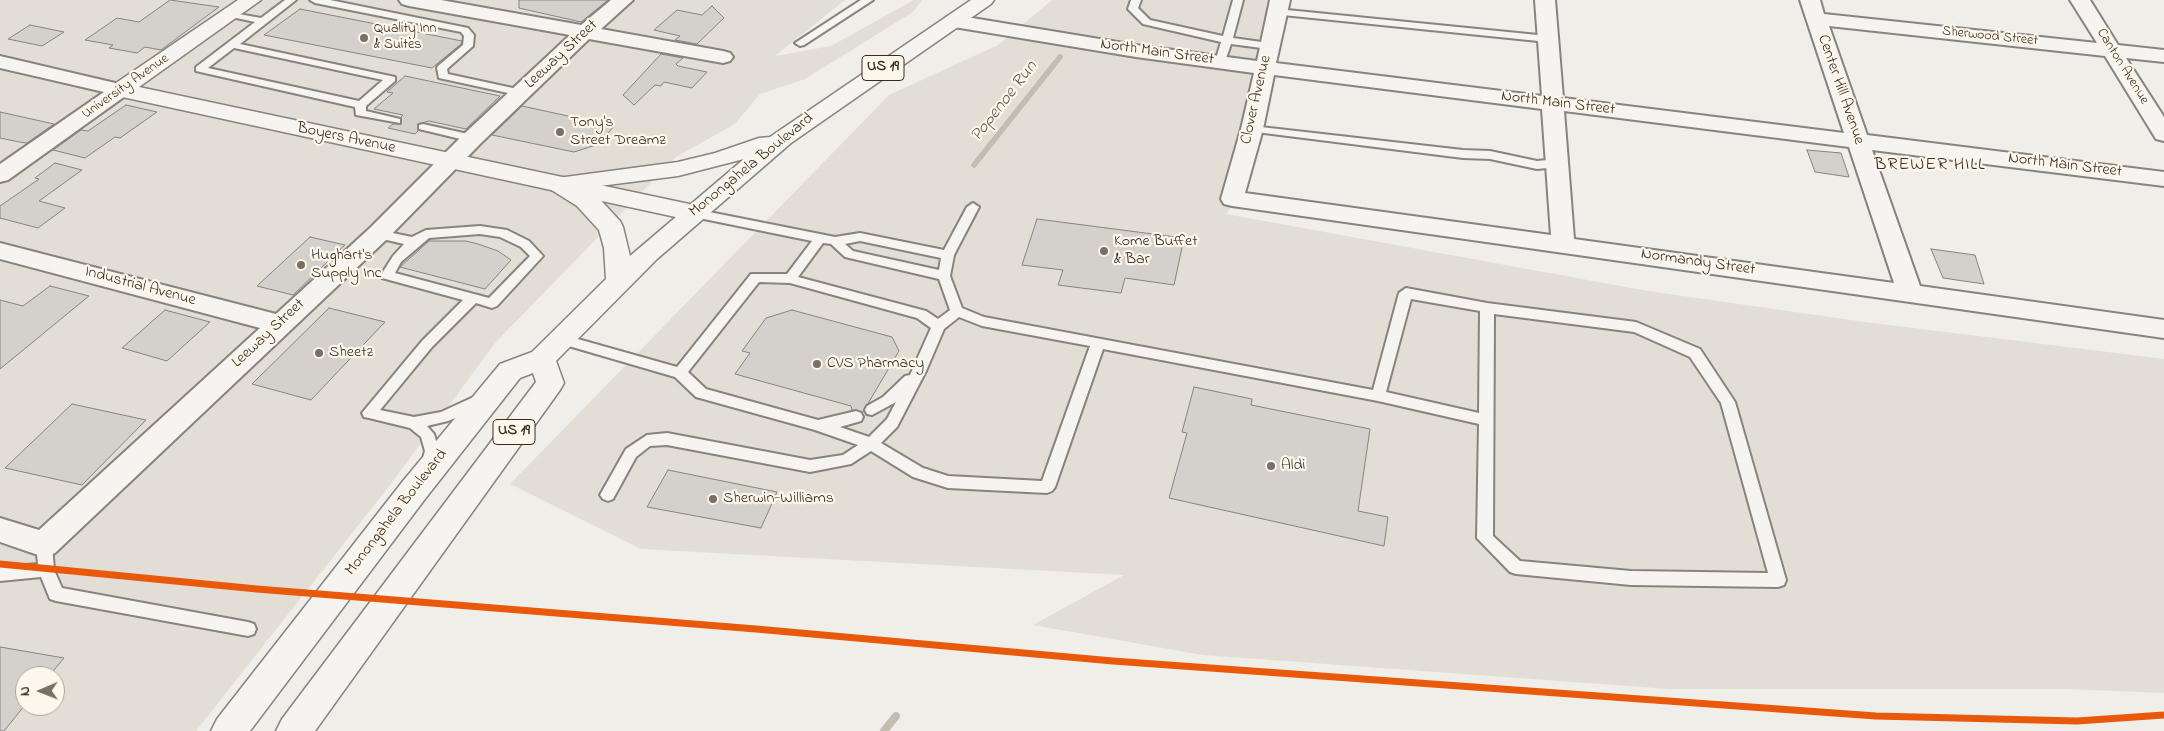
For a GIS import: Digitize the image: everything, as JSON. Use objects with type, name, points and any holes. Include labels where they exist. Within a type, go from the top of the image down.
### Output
[{"type":"main road","name":"University Avenue","points":[[121,90],[251,0]]},
{"type":"main road","name":"Monongahela Boulevard","points":[[229,731],[419,483],[499,387],[510,371],[551,349],[619,279],[783,138],[984,0]]},
{"type":"main road","name":"Boyers Avenue","points":[[121,90],[694,213]]},
{"type":"main road","points":[[558,184],[678,169],[721,158],[783,138]]},
{"type":"main road","points":[[558,184],[586,200],[611,226],[617,248],[619,279]]},
{"type":"main road","name":"US 19","points":[[294,731],[461,501],[550,383],[551,349]]},
{"type":"street","points":[[409,0],[723,57]]},
{"type":"street","name":"Leeway Street","points":[[45,557],[279,324],[378,234],[473,138],[584,33],[624,0]]},
{"type":"street","points":[[1545,0],[1563,244]]},
{"type":"street","name":"Canton Avenue","points":[[2080,0],[2164,134]]},
{"type":"street","name":"Clover Avenue","points":[[1232,199],[1252,129],[1279,6]]},
{"type":"street","name":"Sherwood Street","points":[[1813,10],[2164,56]]},
{"type":"street","name":"Center Hill Avenue","points":[[1813,10],[1910,293]]},
{"type":"street","name":"North Main Street","points":[[954,21],[1265,68],[2164,179]]},
{"type":"street","name":"Boyers Avenue","points":[[0,62],[121,90]]},
{"type":"street","name":"University Avenue","points":[[0,175],[121,90]]},
{"type":"street","name":"Normandy Street","points":[[1232,199],[2164,329]]},
{"type":"street","name":"Industrial Avenue","points":[[0,251],[279,324]]},
{"type":"street","points":[[0,530],[45,557]]},
{"type":"lane","points":[[292,0],[200,69],[361,105]]},
{"type":"lane","points":[[315,0],[464,30],[469,35],[468,46],[442,68],[443,76],[522,93]]},
{"type":"lane","points":[[800,43],[868,0]]},
{"type":"lane","points":[[1136,0],[1133,9],[1147,22],[1227,40],[1269,46]]},
{"type":"lane","points":[[1220,62],[1238,0]]},
{"type":"lane","points":[[1279,6],[1548,39]]},
{"type":"lane","points":[[230,14],[262,22]]},
{"type":"lane","points":[[232,45],[391,79],[361,105],[360,113],[396,121]]},
{"type":"lane","points":[[423,127],[473,138]]},
{"type":"lane","points":[[1252,129],[1463,154],[1490,155],[1537,166],[1557,163]]},
{"type":"lane","points":[[973,207],[948,255],[944,276],[957,311],[982,321],[1378,396],[1486,420]]},
{"type":"lane","points":[[694,213],[835,241],[860,236],[948,255]]},
{"type":"lane","points":[[480,230],[503,233],[525,244],[537,256],[492,303],[387,275],[397,259],[414,242],[426,234],[480,230]]},
{"type":"lane","points":[[378,234],[414,242]]},
{"type":"lane","points":[[790,279],[820,238]]},
{"type":"lane","points":[[835,241],[849,254],[944,276]]},
{"type":"lane","points":[[680,373],[756,277],[790,279],[920,314],[938,326]]},
{"type":"lane","points":[[1378,396],[1406,293],[1487,308],[1636,327],[1695,353],[1728,402],[1778,580],[1630,578],[1516,567],[1485,538],[1487,308]]},
{"type":"lane","points":[[419,483],[432,451],[428,434],[414,423],[369,413],[428,344],[474,298]]},
{"type":"lane","points":[[608,495],[631,453],[647,441],[667,439],[810,466],[846,460],[871,444],[892,423],[919,371],[938,326],[957,311]]},
{"type":"lane","points":[[551,349],[680,373],[701,393],[817,425],[871,444],[918,473],[948,482],[1047,487],[1098,343]]},
{"type":"lane","points":[[872,410],[888,401],[919,371]]},
{"type":"lane","points":[[414,423],[468,408],[499,387]]},
{"type":"lane","points":[[817,425],[836,423],[856,417]]},
{"type":"lane","points":[[0,574],[45,557],[56,594],[248,629]]},
{"type":"shaded area","points":[[0,0],[845,0],[775,56],[831,46],[914,0],[922,0],[913,12],[805,79],[760,94],[735,124],[676,157],[496,342],[390,485],[196,731],[0,731]]},
{"type":"shaded area","points":[[1052,0],[1275,0],[1236,201],[1226,214],[1648,291],[1865,322],[2164,359],[2164,693],[2065,689],[1669,689],[1203,655],[1033,625],[1124,575],[641,549],[510,484],[889,95],[998,45]]},
{"type":"building","points":[[170,0],[219,7],[161,50],[145,47],[137,53],[109,48],[113,45],[85,40],[117,18],[139,22]]},
{"type":"building","points":[[519,0],[608,0],[581,22],[519,8]]},
{"type":"building","points":[[712,6],[724,18],[697,44],[675,40],[680,36],[654,30],[677,10],[702,15]]},
{"type":"building","name":"Quality Inn & Suites","points":[[300,9],[462,41],[461,44],[432,68],[264,35]]},
{"type":"building","points":[[30,25],[64,32],[42,46],[8,39]]},
{"type":"building","points":[[661,54],[683,58],[676,64],[678,66],[707,72],[692,88],[664,82],[661,86],[655,85],[634,105],[623,95]]},
{"type":"building","points":[[405,76],[500,96],[466,129],[429,121],[418,124],[418,131],[415,134],[388,128],[393,124],[401,124],[401,117],[403,115],[374,109],[393,93],[387,92]]},
{"type":"building","points":[[126,105],[157,112],[120,138],[115,137],[85,158],[53,150],[81,130],[88,131]]},
{"type":"building","name":"Tony's Street Dreamz","points":[[522,106],[614,126],[599,144],[574,152],[492,135]]},
{"type":"building","points":[[0,112],[54,124],[27,143],[0,138]]},
{"type":"building","points":[[1807,150],[1841,153],[1849,177],[1815,172]]},
{"type":"building","points":[[55,163],[82,170],[39,201],[65,208],[38,228],[0,218],[0,206],[39,179],[35,178]]},
{"type":"building","name":"Kome Buffet & Bar","points":[[1037,219],[1184,238],[1174,285],[1125,278],[1121,293],[1058,285],[1063,270],[1022,265]]},
{"type":"building","name":"Hughart's Supply Inc","points":[[310,237],[345,245],[293,295],[257,286]]},
{"type":"building","points":[[429,241],[466,241],[498,251],[511,260],[485,289],[400,267]]},
{"type":"building","points":[[1931,249],[1975,255],[1984,284],[1943,278]]},
{"type":"building","points":[[50,286],[89,296],[0,369],[0,300],[23,306]]},
{"type":"building","name":"Sheetz","points":[[329,308],[385,322],[311,400],[252,384]]},
{"type":"building","points":[[165,310],[210,322],[167,361],[122,348]]},
{"type":"building","name":"CVS Pharmacy","points":[[792,310],[892,337],[899,351],[863,412],[852,410],[851,406],[735,374],[750,353],[742,351],[766,318]]},
{"type":"building","name":"Aldi","points":[[1194,387],[1252,399],[1251,405],[1370,429],[1358,511],[1388,517],[1384,546],[1169,498],[1187,433],[1182,432]]},
{"type":"building","points":[[72,404],[146,420],[82,485],[5,468]]},
{"type":"building","name":"Sherwin-Williams","points":[[668,470],[777,492],[761,528],[647,507]]},
{"type":"building","points":[[0,647],[64,658],[57,666],[15,666],[16,716],[4,731],[0,731]]},
{"type":"waterway","name":"Popenoe Run","points":[[974,165],[1060,57]]},
{"type":"waterway","name":"Popenoe Run","points":[[884,731],[896,716]]},
{"type":"cycle path","points":[[0,564],[257,589],[756,629],[1113,661],[1876,716],[2077,721],[2164,715]]},
{"type":"place","name":"Quality Inn & Suites","points":[[364,38]]},
{"type":"place","name":"Tony's Street Dreamz","points":[[560,132]]},
{"type":"place","name":"Kome Buffet & Bar","points":[[1104,251]]},
{"type":"place","name":"Hughart's Supply Inc","points":[[301,265]]},
{"type":"place","name":"Sheetz","points":[[319,353]]},
{"type":"place","name":"CVS Pharmacy","points":[[817,364]]},
{"type":"place","name":"Aldi","points":[[1271,466]]},
{"type":"place","name":"Sherwin-Williams","points":[[713,499]]},
{"type":"district","name":"BREWER HILL","points":[[1930,166]]}]
